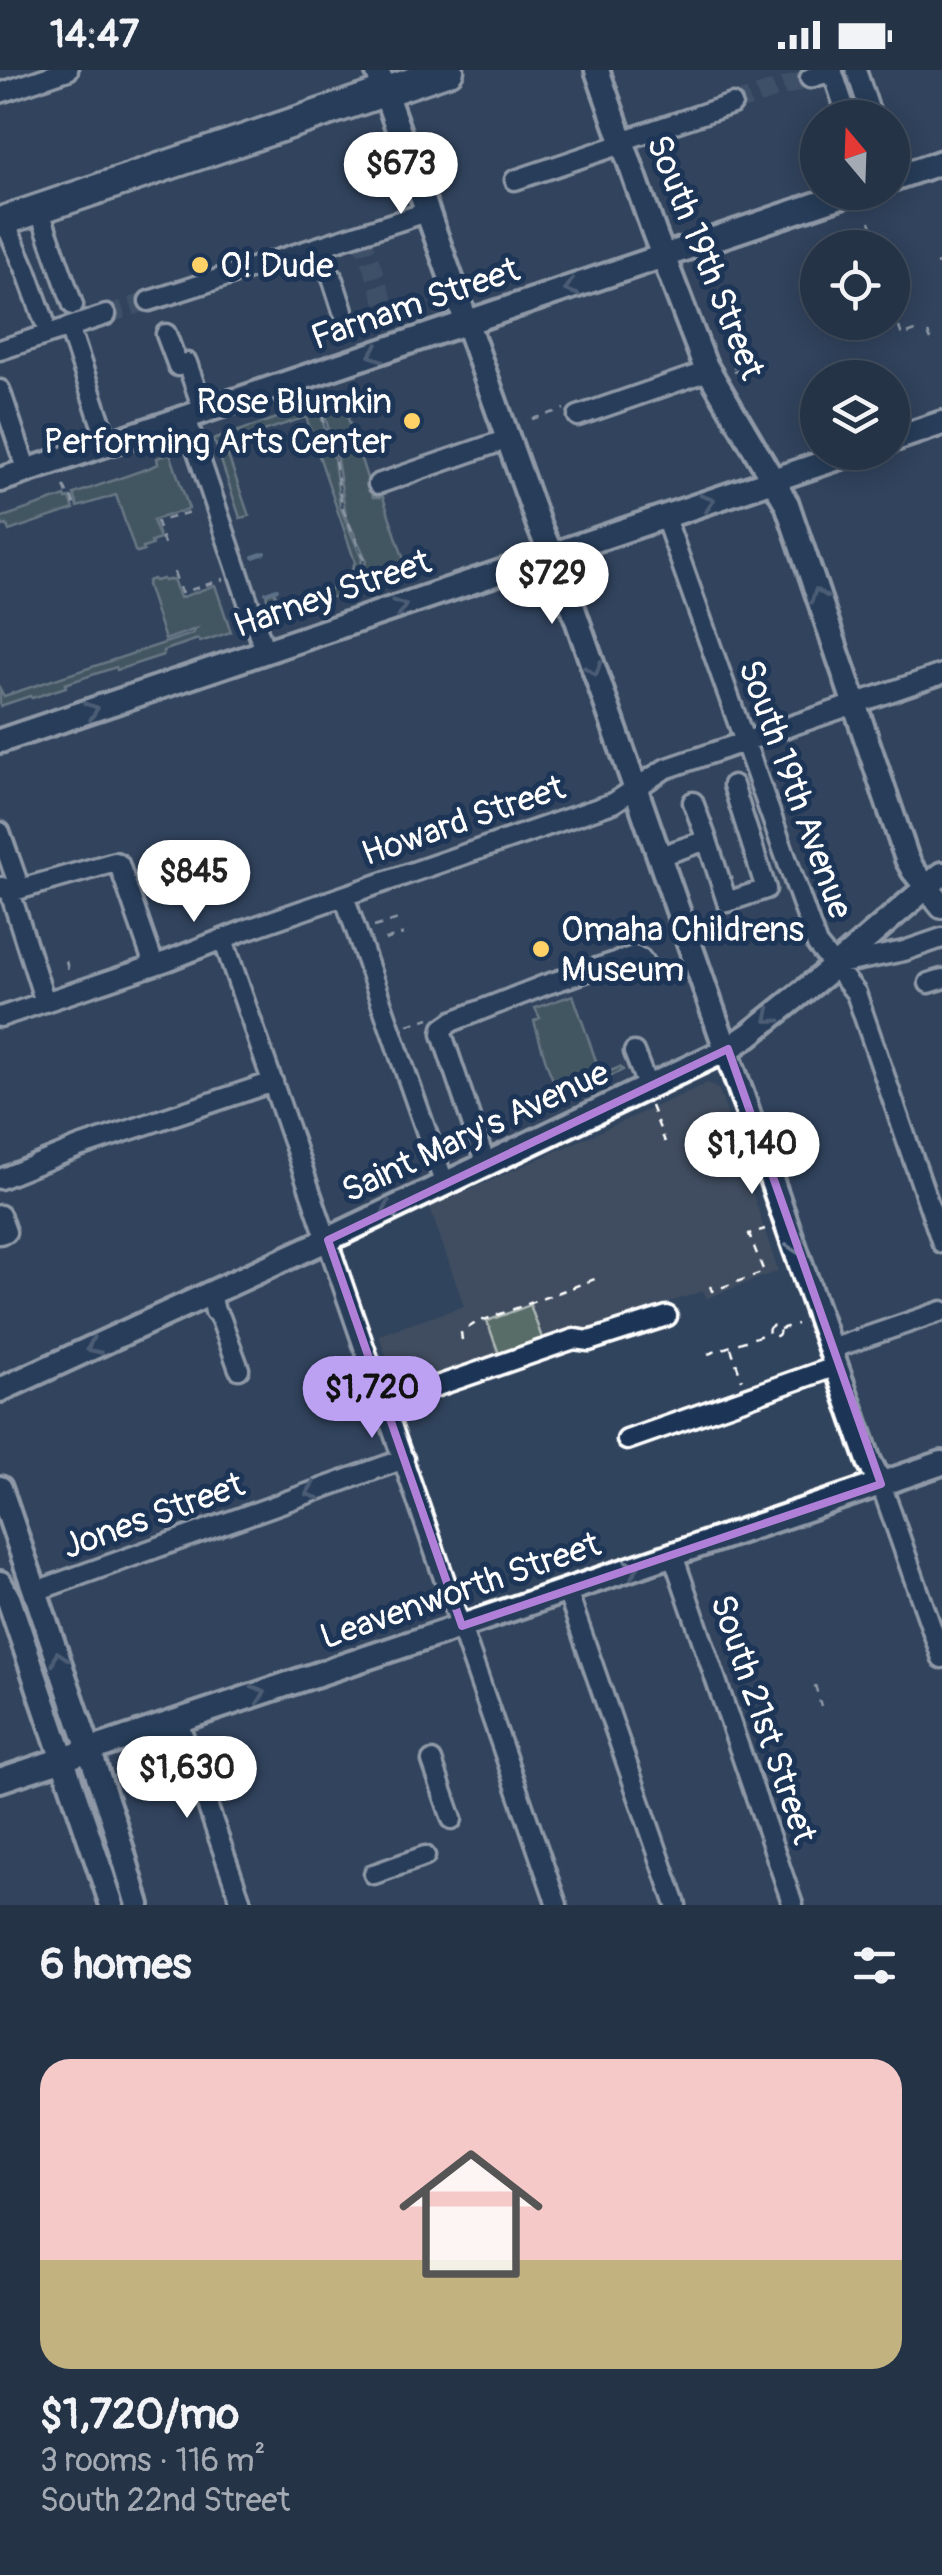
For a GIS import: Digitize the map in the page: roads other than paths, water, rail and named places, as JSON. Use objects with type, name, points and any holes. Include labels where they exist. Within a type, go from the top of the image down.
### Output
[{"type":"highway","points":[[2,221],[381,81],[450,70]]},
{"type":"main road","name":"South 19th Street","points":[[597,70],[708,371],[787,504],[904,849],[913,870],[934,880],[942,906]]},
{"type":"main road","points":[[381,81],[539,526],[566,588],[880,1484]]},
{"type":"main road","points":[[910,173],[942,162]]},
{"type":"main road","name":"Farnam Street","points":[[0,480],[800,210]]},
{"type":"main road","points":[[910,434],[942,424]]},
{"type":"main road","name":"Harney Street","points":[[0,742],[803,470]]},
{"type":"main road","name":"Saint Mary's Avenue","points":[[0,1390],[486,1165],[649,1097],[749,1036],[934,880]]},
{"type":"main road","name":"Leavenworth Street","points":[[0,1780],[942,1462]]},
{"type":"main road","points":[[0,1488],[90,1750],[138,1905]]},
{"type":"main road","points":[[3,1596],[112,1905]]},
{"type":"street","points":[[0,93],[68,70]]},
{"type":"street","points":[[856,70],[866,100]]},
{"type":"street","points":[[810,78],[836,71],[843,100]]},
{"type":"street","points":[[515,180],[732,104]]},
{"type":"street","points":[[40,208],[73,305]]},
{"type":"street","points":[[149,301],[427,212]]},
{"type":"street","points":[[2,221],[44,320]]},
{"type":"street","points":[[332,277],[344,311]]},
{"type":"street","points":[[0,350],[106,315]]},
{"type":"street","points":[[69,326],[108,444]]},
{"type":"street","points":[[166,334],[183,365],[265,652]]},
{"type":"street","points":[[574,411],[708,371]]},
{"type":"street","points":[[0,390],[28,471]]},
{"type":"street","points":[[378,484],[508,439]]},
{"type":"street","name":"South 19th Avenue","points":[[665,517],[817,946],[856,992],[942,1243]]},
{"type":"street","name":"Howard Street","points":[[0,1017],[613,803],[665,769],[942,674]]},
{"type":"street","points":[[693,802],[726,902],[766,889],[733,786]]},
{"type":"street","points":[[0,832],[10,889],[45,1002]]},
{"type":"street","points":[[660,856],[707,840]]},
{"type":"street","points":[[10,889],[111,862],[119,864],[154,966]]},
{"type":"street","points":[[344,896],[445,1185]]},
{"type":"street","points":[[223,938],[557,1905]]},
{"type":"street","points":[[835,966],[942,938]]},
{"type":"street","points":[[486,1165],[443,1028],[527,992],[634,956],[645,965]]},
{"type":"street","points":[[634,1052],[649,1097]]},
{"type":"street","points":[[0,1178],[79,1147],[273,1082]]},
{"type":"street","points":[[0,1214],[6,1232],[0,1234]]},
{"type":"street","points":[[211,1293],[239,1370]]},
{"type":"street","points":[[627,1440],[942,1311]]},
{"type":"street","points":[[385,1404],[574,1340],[589,1341],[667,1316]]},
{"type":"street","name":"Jones Street","points":[[36,1590],[404,1460]]},
{"type":"street","points":[[880,1484],[942,1658]]},
{"type":"street","name":"South 21st Street","points":[[674,1554],[794,1905]]},
{"type":"street","points":[[568,1590],[676,1905]]},
{"type":"street","points":[[178,1721],[242,1905]]},
{"type":"street","points":[[432,1762],[452,1819]]},
{"type":"street","points":[[374,1874],[425,1856]]},
{"type":"waterway","points":[[253,557],[265,553]]},
{"type":"waterway","points":[[266,593],[277,589]]},
{"type":"tunnel","points":[[732,104],[810,78]]},
{"type":"tunnel","points":[[361,234],[399,346]]},
{"type":"tunnel","points":[[106,315],[149,301]]},
{"type":"place","name":"O! Dude","points":[[200,265]]},
{"type":"place","name":"Rose Blumkin Performing Arts Center","points":[[412,421]]},
{"type":"place","name":"Omaha Childrens Museum","points":[[541,949]]}]
